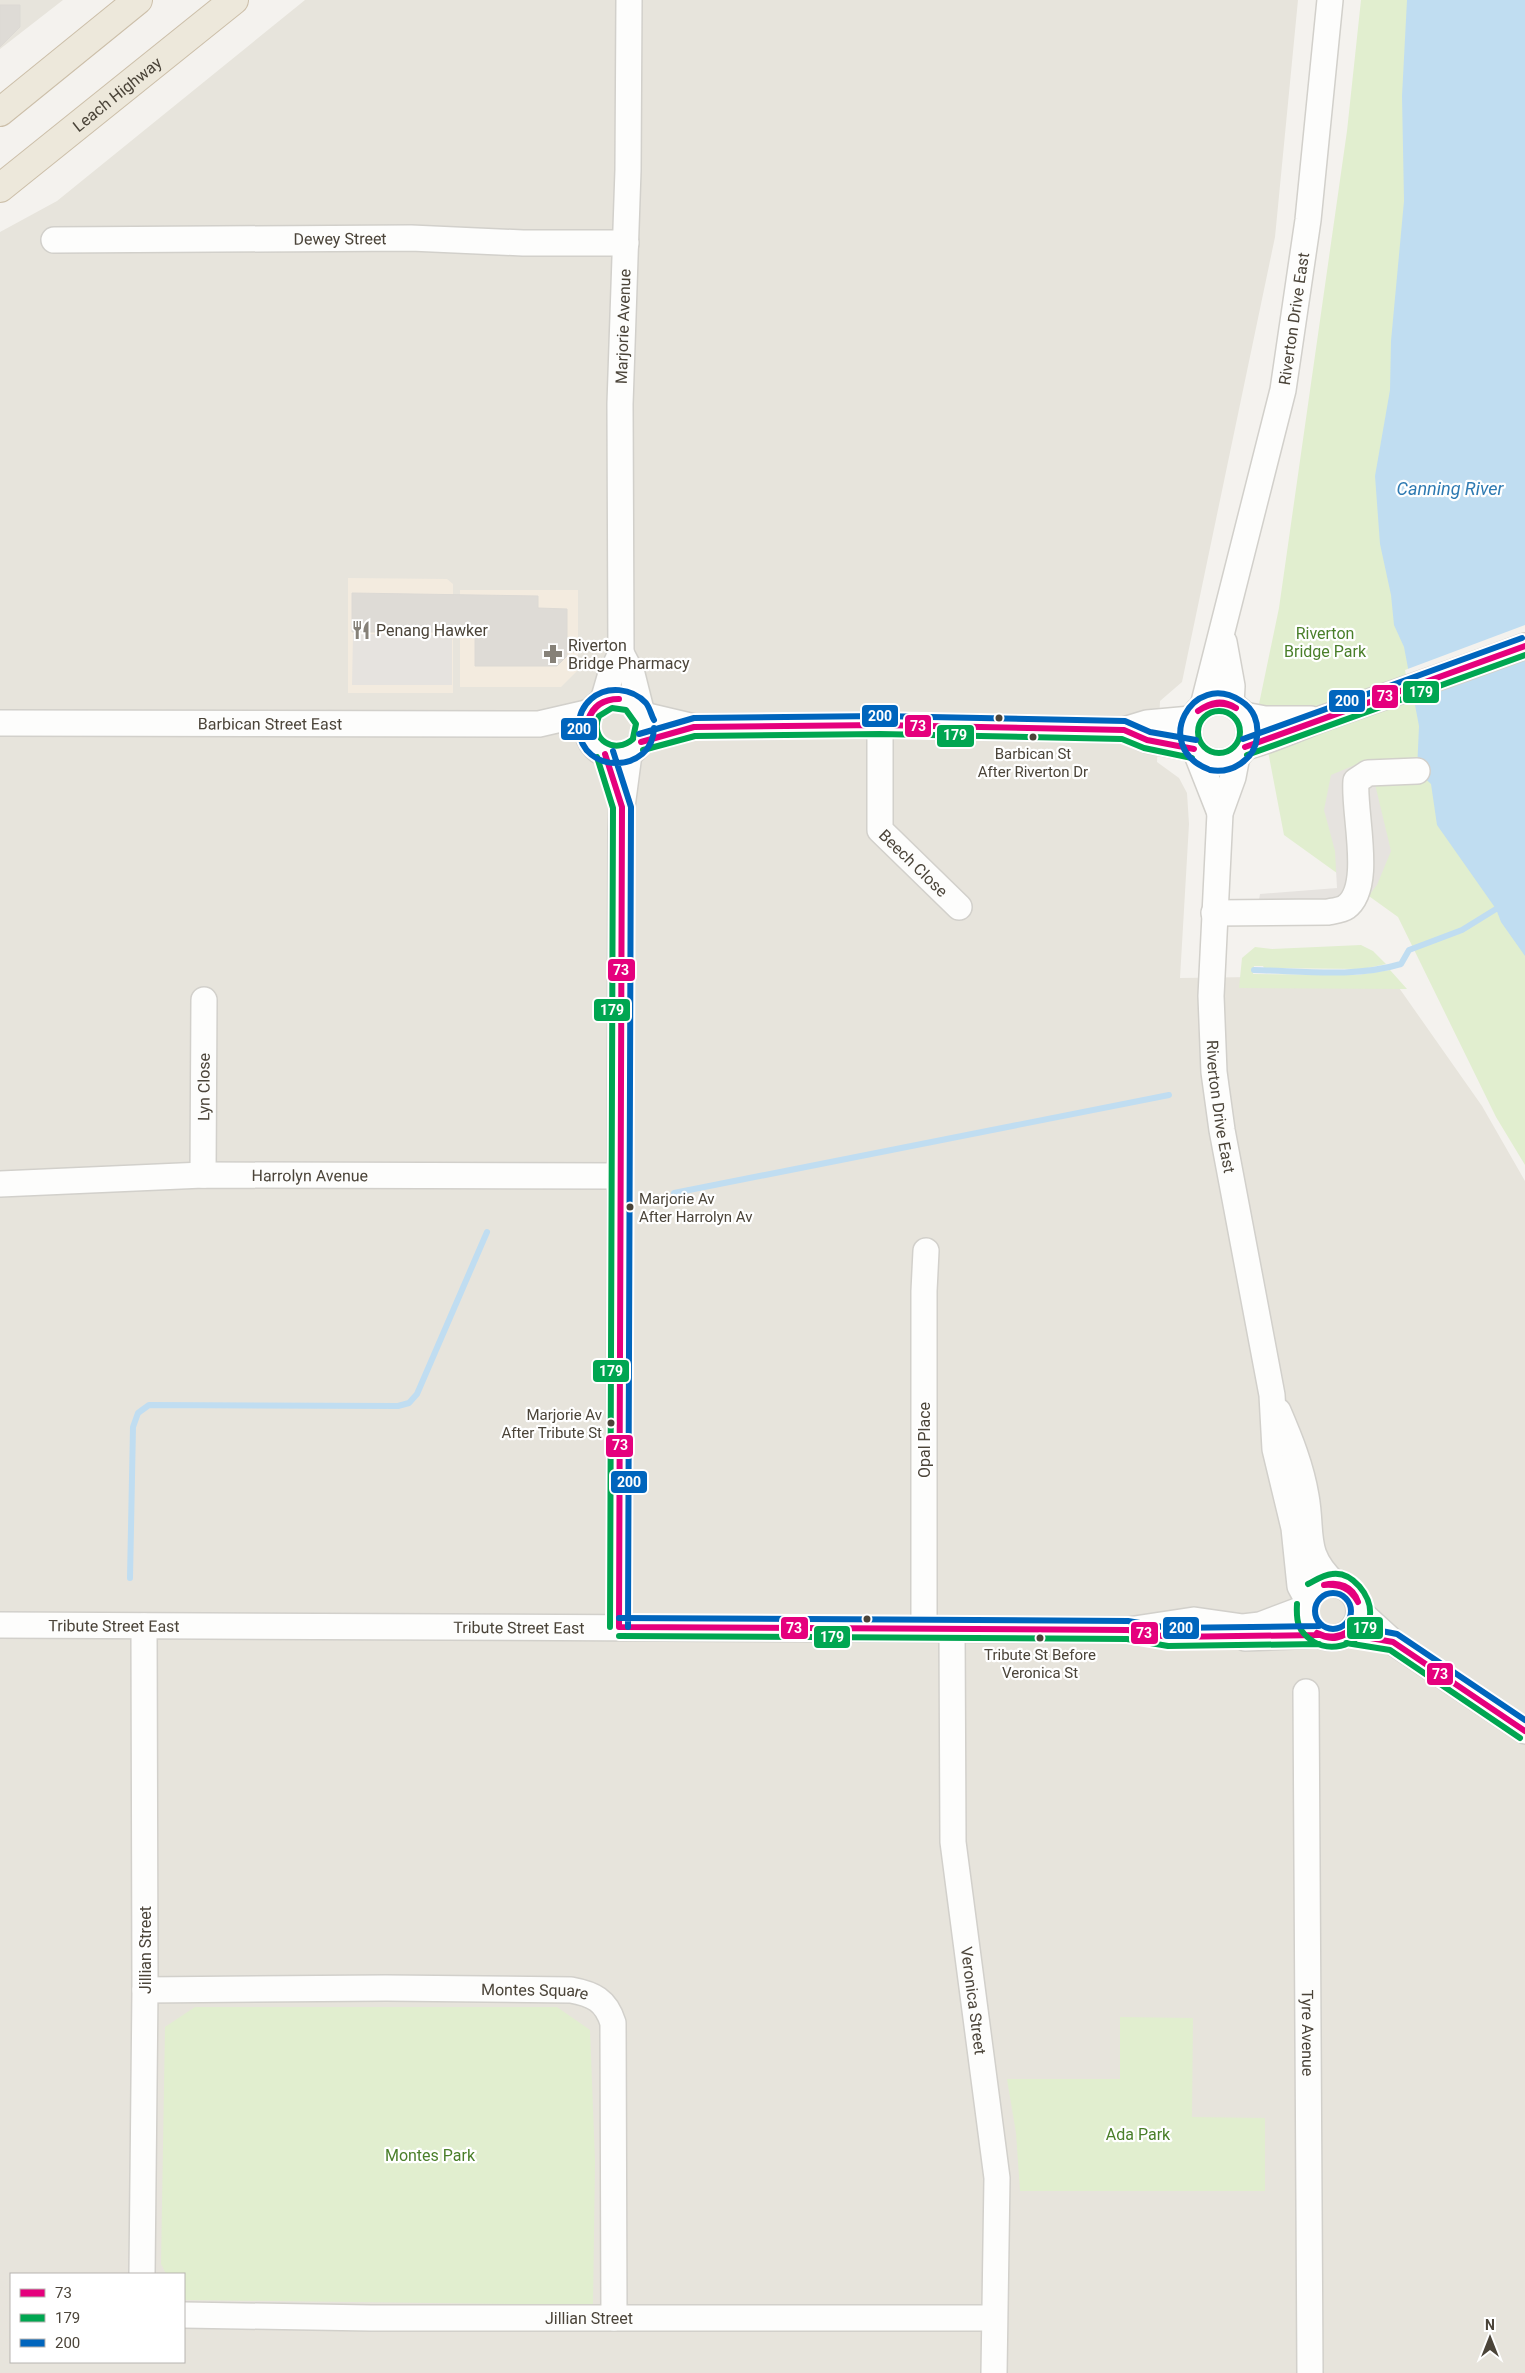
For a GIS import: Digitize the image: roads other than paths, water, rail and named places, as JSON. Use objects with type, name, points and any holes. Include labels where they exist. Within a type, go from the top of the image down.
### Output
[{"type":"highway","points":[[0,112],[138,0]]},
{"type":"highway","name":"Leach Highway","points":[[0,188],[234,0]]},
{"type":"street","name":"Marjorie Avenue","points":[[619,1627],[622,806],[616,748],[587,726],[621,653],[620,404],[626,243],[629,0]]},
{"type":"street","name":"Riverton Drive East","points":[[1220,813],[1195,750],[1189,729],[1197,713],[1222,632],[1283,390],[1308,220],[1330,0]]},
{"type":"street","name":"Dewey Street","points":[[54,240],[410,238],[522,243],[626,243]]},
{"type":"street","name":"Riverton Drive East","points":[[1222,632],[1238,710],[1249,731],[1220,813],[1211,996],[1214,1072],[1222,1130],[1272,1395],[1275,1449],[1294,1528],[1300,1586],[1306,1604],[1308,1624],[1319,1635],[1336,1638],[1348,1634],[1393,1642]]},
{"type":"street","points":[[1124,730],[1148,740],[1195,750],[1211,761],[1220,762],[1241,751],[1324,718],[1378,701],[1525,646]]},
{"type":"street","name":"Marjorie Avenue","points":[[616,748],[645,734],[642,713],[632,674],[621,653]]},
{"type":"street","points":[[597,706],[620,698],[628,700],[642,713],[694,726],[880,725],[1124,730],[1147,723],[1197,713],[1222,702],[1238,710],[1265,719],[1324,718]]},
{"type":"street","name":"Barbican Street East","points":[[539,724],[597,706]]},
{"type":"street","name":"Barbican Street East","points":[[0,723],[539,724],[616,748]]},
{"type":"street","name":"Beech Close","points":[[880,725],[880,830],[959,907]]},
{"type":"street","points":[[616,748],[694,726]]},
{"type":"street","points":[[1214,914],[1328,912],[1345,908],[1354,898],[1362,864],[1355,795],[1356,781],[1368,773],[1417,771]]},
{"type":"street","name":"Lyn Close","points":[[203,1175],[204,1000]]},
{"type":"street","name":"Harrolyn Avenue","points":[[0,1184],[203,1175],[620,1176]]},
{"type":"street","name":"Opal Place","points":[[924,1629],[924,1291],[926,1251]]},
{"type":"street","name":"Riverton Drive East","points":[[1272,1395],[1297,1459],[1306,1497],[1309,1542],[1320,1570],[1335,1584],[1351,1590],[1359,1604],[1360,1612],[1393,1642],[1525,1731]]},
{"type":"street","points":[[1306,1604],[1319,1587],[1335,1584]]},
{"type":"street","name":"Tribute Street East","points":[[0,1625],[1128,1630],[1194,1620],[1244,1627],[1260,1625],[1306,1604]]},
{"type":"street","points":[[1348,1634],[1359,1620],[1360,1612]]},
{"type":"street","name":"Jillian Street","points":[[142,2273],[145,1990],[144,1626]]},
{"type":"street","name":"Veronica Street","points":[[952,1630],[953,1842],[996,2178],[994,2373]]},
{"type":"street","name":"Tribute Street East","points":[[1128,1630],[1168,1637],[1319,1635]]},
{"type":"street","name":"Tyre Avenue","points":[[1306,1692],[1310,2373]]},
{"type":"street","name":"Montes Square","points":[[145,1990],[386,1988],[571,1990],[590,1994],[602,2002],[609,2010],[613,2023],[614,2318]]},
{"type":"street","name":"Jillian Street","points":[[185,2314],[614,2318],[994,2318]]},
{"type":"water","name":"Canning River","points":[[1407,0],[1525,0],[1525,956],[1501,922],[1496,909],[1437,825],[1431,784],[1417,771],[1419,726],[1404,647],[1394,625],[1391,595],[1380,544],[1375,476],[1390,390],[1391,341],[1404,201],[1402,96]]},
{"type":"waterway","points":[[1254,970],[1347,972],[1365,971],[1401,964],[1409,950],[1462,930],[1496,909]]},
{"type":"waterway","points":[[674,1193],[1169,1095]]},
{"type":"waterway","points":[[130,1578],[133,1427],[138,1413],[149,1405],[398,1406],[409,1403],[417,1394],[487,1232]]},
{"type":"place","name":"Penang Hawker","points":[[361,630]]},
{"type":"place","name":"Riverton Bridge Pharmacy","points":[[553,654]]},
{"type":"place","name":"Barbican St After Riverton Dr","points":[[1033,737]]},
{"type":"place","name":"Marjorie Av After Harrolyn Av","points":[[630,1207]]},
{"type":"place","name":"Marjorie Av After Tribute St","points":[[611,1423]]},
{"type":"place","name":"Tribute St Before Veronica St","points":[[1040,1638]]},
{"type":"park label","name":"Riverton Bridge Park","points":[[1325,642]]},
{"type":"park label","name":"Ada Park","points":[[1138,2134]]},
{"type":"park label","name":"Montes Park","points":[[430,2155]]}]
